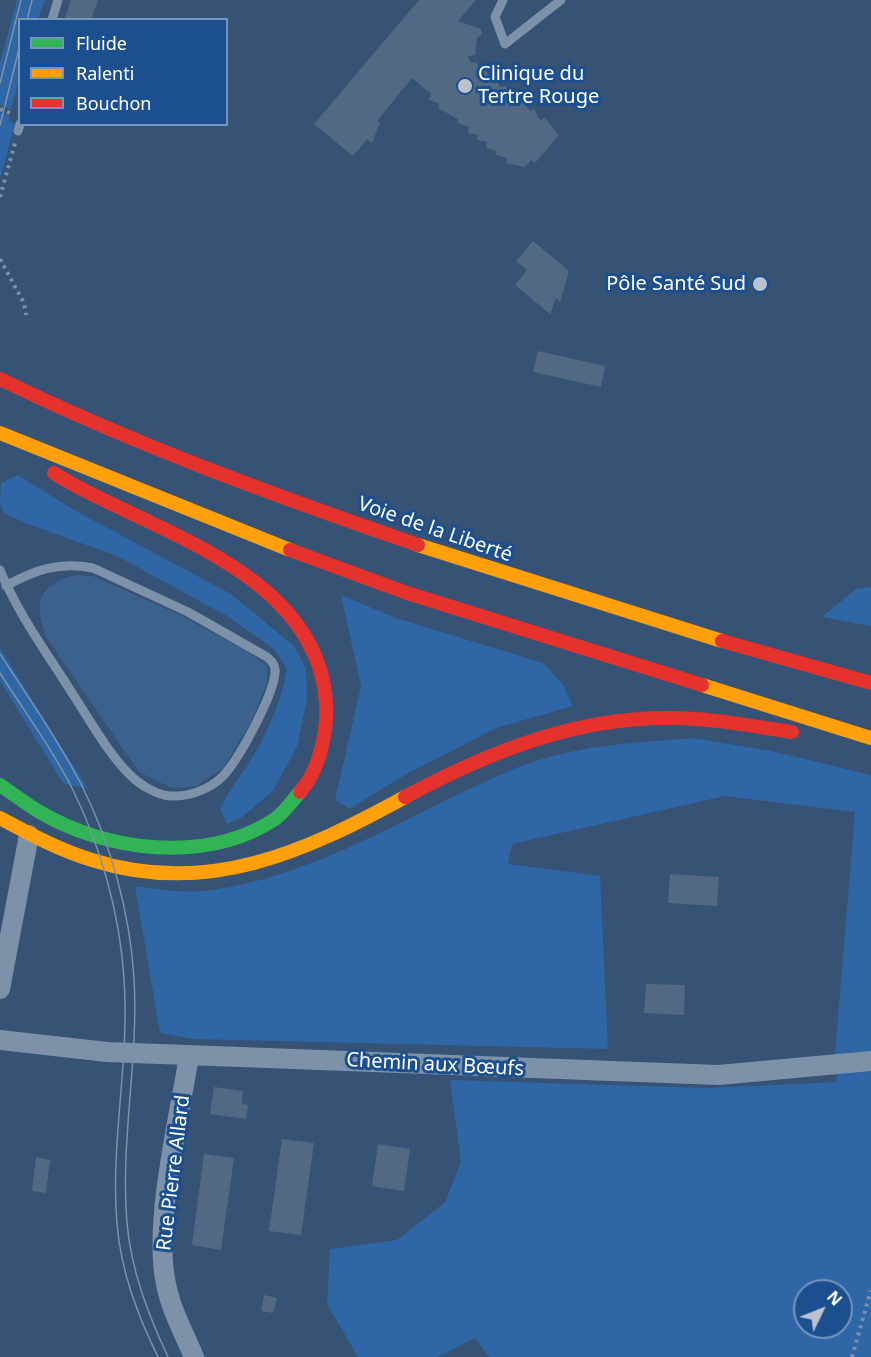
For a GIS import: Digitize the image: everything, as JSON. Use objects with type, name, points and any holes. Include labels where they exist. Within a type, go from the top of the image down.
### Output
[{"type":"highway","name":"Voie de la Liberté","points":[[0,379],[64,411],[224,476],[436,552],[723,642],[871,683]]},
{"type":"highway","points":[[3,434],[275,544],[407,593],[871,738]]},
{"type":"highway","points":[[0,785],[24,804],[70,826],[102,837],[162,849],[215,845],[264,826],[284,812],[298,796],[317,762],[323,743],[326,705],[319,667],[308,637],[288,611],[260,585],[181,539],[61,478],[3,434]]},
{"type":"highway","points":[[0,818],[32,837],[92,860],[142,872],[174,876],[235,870],[297,852],[462,767],[516,747],[576,730],[654,718],[724,722],[807,734],[854,734]]},
{"type":"street","points":[[0,989],[32,837]]},
{"type":"street","name":"Chemin aux Bœufs","points":[[0,1040],[107,1052],[189,1056],[719,1075],[871,1061]]},
{"type":"street","name":"Rue Pierre Allard","points":[[189,1056],[168,1180],[162,1251],[166,1284],[175,1313],[194,1357]]},
{"type":"lane","points":[[53,18],[58,0]]},
{"type":"lane","points":[[503,0],[495,17],[505,44],[561,0]]},
{"type":"lane","points":[[0,570],[6,586],[105,744],[138,782],[168,796],[192,794],[220,778],[231,766],[267,697],[275,675],[273,663],[267,657],[188,612],[93,568],[80,566],[43,568],[6,586]]},
{"type":"path","points":[[0,197],[19,128]]},
{"type":"path","points":[[0,260],[24,303],[26,315]]},
{"type":"path","points":[[852,1357],[871,1290]]},
{"type":"shaded area","points":[[17,0],[45,0],[38,18],[18,18],[18,82],[11,110],[0,105],[0,63]]},
{"type":"shaded area","points":[[0,112],[10,117],[9,121],[15,123],[0,180]]},
{"type":"shaded area","points":[[18,475],[74,510],[231,594],[294,646],[306,668],[307,699],[297,747],[272,792],[242,817],[227,824],[220,809],[255,753],[279,702],[287,669],[274,649],[227,616],[117,556],[25,523],[4,513],[0,504],[1,483]]},
{"type":"shaded area","points":[[74,575],[93,576],[182,616],[247,651],[267,666],[267,683],[251,722],[224,767],[197,786],[171,788],[139,772],[46,637],[40,615],[42,597],[52,585]]},
{"type":"shaded area","points":[[871,587],[871,626],[822,617],[856,589]]},
{"type":"shaded area","points":[[341,595],[396,618],[543,663],[562,683],[573,706],[496,728],[405,775],[349,809],[335,800],[361,686]]},
{"type":"shaded area","points":[[0,648],[88,789],[63,783],[0,681]]},
{"type":"shaded area","points":[[693,738],[771,751],[871,775],[871,1357],[489,1357],[475,1338],[438,1357],[358,1357],[327,1304],[330,1249],[397,1240],[445,1202],[461,1162],[450,1080],[709,1088],[837,1082],[835,1053],[855,812],[725,796],[512,844],[508,864],[600,876],[608,1049],[194,1039],[160,1033],[135,886],[203,891],[244,884],[284,873],[362,841],[514,769],[580,750]]},
{"type":"building","points":[[71,0],[98,0],[92,18],[65,18]]},
{"type":"building","points":[[419,0],[476,0],[458,21],[481,29],[482,34],[477,38],[475,55],[468,56],[471,63],[476,62],[481,72],[485,70],[491,79],[495,78],[500,87],[505,86],[510,95],[515,94],[530,111],[534,109],[540,120],[545,118],[559,135],[535,163],[531,160],[525,167],[506,163],[507,158],[496,155],[497,151],[486,148],[487,142],[477,140],[478,135],[468,133],[469,127],[458,123],[458,119],[438,108],[439,103],[429,100],[431,94],[412,78],[377,121],[380,123],[372,143],[367,139],[353,156],[314,124]]},
{"type":"building","points":[[533,241],[569,271],[560,302],[556,298],[550,314],[515,285],[527,270],[516,261]]},
{"type":"building","points":[[538,351],[605,366],[601,387],[533,372]]},
{"type":"building","points":[[670,874],[719,877],[717,906],[668,903]]},
{"type":"building","points":[[646,984],[685,985],[684,1015],[644,1013]]},
{"type":"building","points":[[214,1087],[243,1091],[242,1104],[248,1105],[246,1119],[210,1114]]},
{"type":"building","points":[[282,1139],[314,1143],[301,1235],[269,1231]]},
{"type":"building","points":[[378,1144],[410,1149],[404,1191],[372,1186]]},
{"type":"building","points":[[204,1154],[234,1158],[221,1250],[192,1245]]},
{"type":"building","points":[[36,1157],[50,1160],[46,1193],[32,1191]]},
{"type":"building","points":[[264,1295],[277,1298],[273,1313],[261,1311]]},
{"type":"tram line","points":[[0,83],[21,0]]},
{"type":"tram line","points":[[28,18],[32,0]]},
{"type":"tram line","points":[[0,125],[18,53]]},
{"type":"tram line","points":[[0,654],[53,735],[82,786],[102,831],[123,904],[132,953],[135,1008],[126,1162],[127,1223],[132,1258],[142,1292],[168,1357]]},
{"type":"tram line","points":[[0,673],[47,744],[72,788],[100,857],[113,906],[122,955],[125,1010],[116,1163],[117,1224],[122,1259],[131,1292],[158,1357]]},
{"type":"traffic: fast","points":[[0,785],[38,811],[65,825],[94,836],[156,847],[188,847],[219,843],[248,833],[275,819],[300,792]]},
{"type":"traffic: slow","points":[[0,433],[290,550]]},
{"type":"traffic: slow","points":[[418,545],[722,641]]},
{"type":"traffic: slow","points":[[702,685],[871,738]]},
{"type":"traffic: slow","points":[[0,818],[56,847],[92,860],[134,870],[175,874],[215,871],[254,863],[292,851],[368,817],[405,797]]},
{"type":"traffic: jam","points":[[0,379],[154,448],[312,508],[418,545]]},
{"type":"traffic: jam","points":[[54,473],[217,557],[249,578],[278,602],[302,631],[318,664],[326,713],[321,750],[312,773],[300,792]]},
{"type":"traffic: jam","points":[[290,550],[407,593],[702,685]]},
{"type":"traffic: jam","points":[[722,641],[871,683]]},
{"type":"traffic: jam","points":[[405,797],[500,752],[566,731],[600,724],[634,719],[685,718],[792,732]]},
{"type":"place","name":"Clinique du Tertre Rouge","points":[[465,86]]},
{"type":"place","name":"Pôle Santé Sud","points":[[760,284]]}]
